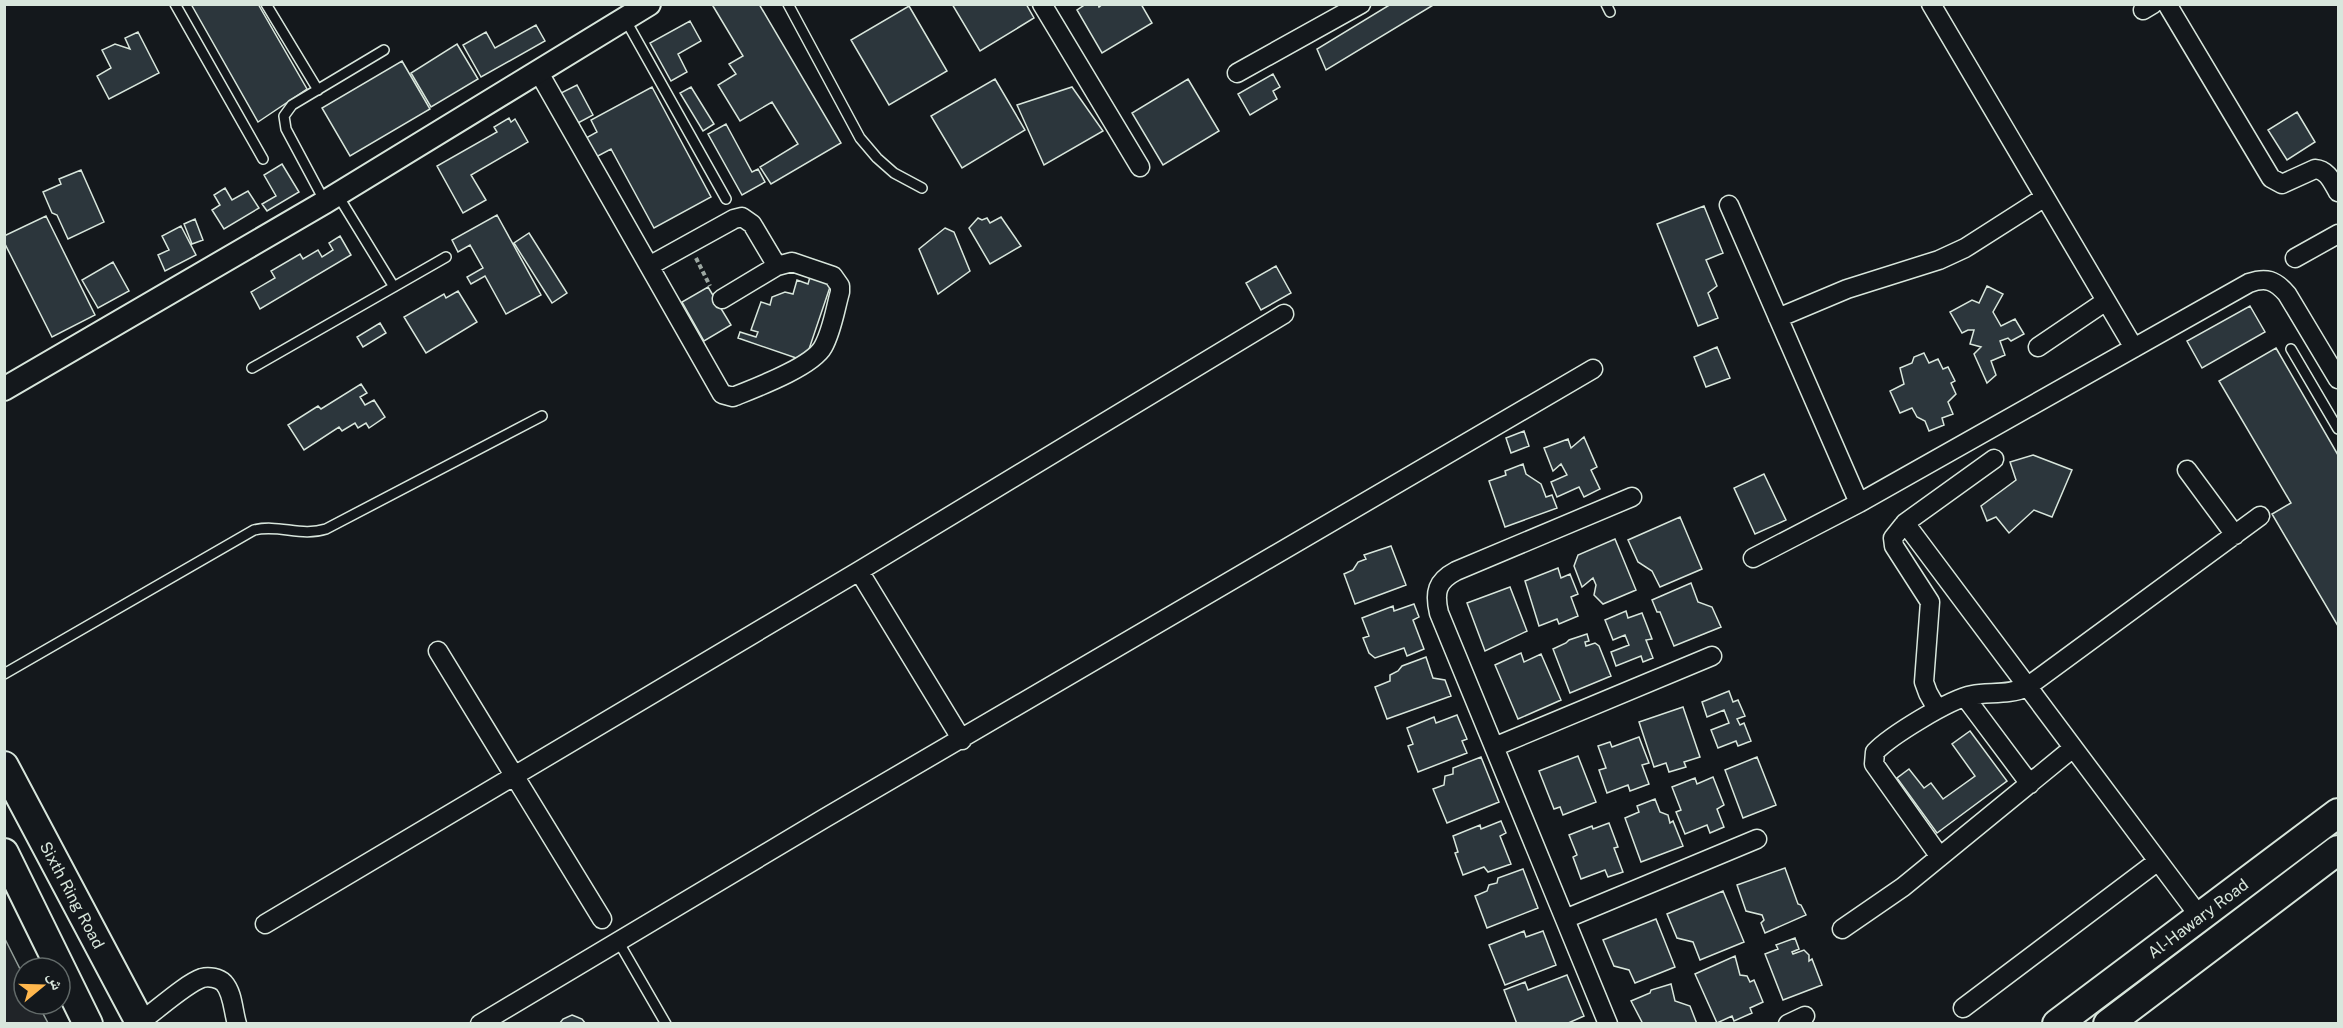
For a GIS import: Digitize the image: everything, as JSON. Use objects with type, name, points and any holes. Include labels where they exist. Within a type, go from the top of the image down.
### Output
[{"type":"highway","name":"Sixth Ring Road","points":[[4,766],[141,1023]]},
{"type":"highway","name":"Al-Hawary Road","points":[[2057,1023],[2338,813]]},
{"type":"highway","name":"Al-Hawary Road","points":[[2108,1023],[2338,850]]},
{"type":"highway","points":[[4,854],[88,1023]]},
{"type":"street","points":[[4,389],[331,198],[649,4]]},
{"type":"street","points":[[1042,4],[1140,167]]},
{"type":"street","points":[[1237,73],[1361,4]]},
{"type":"street","points":[[1931,4],[2134,348]]},
{"type":"street","points":[[2167,4],[2271,178],[2282,184],[2315,169],[2320,169],[2328,175],[2338,192]]},
{"type":"street","points":[[538,71],[722,394],[733,397],[809,362],[819,353],[827,337],[840,292],[837,280],[833,276],[792,262],[777,266],[722,299]]},
{"type":"street","points":[[1778,318],[1847,290],[1939,260],[1972,244],[2045,196]]},
{"type":"street","points":[[1729,205],[1859,503]]},
{"type":"street","points":[[649,266],[734,219],[742,217],[752,224],[777,266]]},
{"type":"street","points":[[2295,258],[2338,234]]},
{"type":"street","points":[[1753,558],[1859,503],[2249,283],[2260,279],[2278,284],[2287,294],[2338,379]]},
{"type":"street","points":[[2038,347],[2106,301]]},
{"type":"street","points":[[265,924],[859,571],[1284,314]]},
{"type":"street","points":[[480,1023],[1593,369]]},
{"type":"street","points":[[1937,709],[1924,682],[1930,602],[1893,542],[1894,534],[1905,523],[1994,459]]},
{"type":"street","points":[[2187,470],[2235,535]]},
{"type":"street","points":[[1608,1023],[1439,613],[1436,598],[1437,586],[1456,571],[1632,497]]},
{"type":"street","points":[[1940,857],[1876,768],[1873,760],[1878,748],[1937,709],[1965,697],[2015,691],[2027,687],[2260,516]]},
{"type":"street","points":[[1905,523],[2200,917]]},
{"type":"street","points":[[859,571],[962,740]]},
{"type":"street","points":[[438,651],[602,919]]},
{"type":"street","points":[[1494,747],[1712,656]]},
{"type":"street","points":[[1965,697],[2030,783]]},
{"type":"street","points":[[1842,929],[1882,903],[2073,748]]},
{"type":"street","points":[[1565,919],[1756,839]]},
{"type":"street","points":[[1963,1008],[2158,861]]},
{"type":"street","points":[[141,1023],[196,981],[206,977],[225,984],[237,1023]]},
{"type":"street","points":[[1788,1023],[1805,1016]]},
{"type":"lane","points":[[176,4],[263,159]]},
{"type":"lane","points":[[266,4],[318,90]]},
{"type":"lane","points":[[788,4],[861,138],[877,158],[894,173],[922,188]]},
{"type":"lane","points":[[625,19],[726,200]]},
{"type":"lane","points":[[384,50],[291,105],[284,116],[284,122],[331,198],[394,287]]},
{"type":"lane","points":[[252,368],[446,257]]},
{"type":"lane","points":[[2291,349],[2338,429]]},
{"type":"lane","points":[[4,674],[254,530],[275,527],[305,534],[326,529],[542,416]]},
{"type":"lane","points":[[618,941],[666,1023]]},
{"type":"path","points":[[688,244],[716,296],[722,299]]},
{"type":"shaded area","points":[[5,939],[14,956],[12,1016],[44,1016],[48,1023],[5,1023]]},
{"type":"building","points":[[191,4],[258,4],[307,89],[258,122]]},
{"type":"building","points":[[715,4],[759,4],[841,143],[771,184],[760,167],[798,144],[772,102],[740,121],[718,85],[736,74],[729,64],[743,56],[713,6]]},
{"type":"building","points":[[952,4],[1026,4],[1034,18],[980,51]]},
{"type":"building","points":[[1086,4],[1098,4],[1099,7],[1103,4],[1141,4],[1152,23],[1102,53],[1077,10]]},
{"type":"building","points":[[1391,4],[1435,4],[1326,70],[1317,49]]},
{"type":"building","points":[[909,6],[947,71],[889,105],[851,40]]},
{"type":"building","points":[[690,21],[701,41],[678,54],[687,72],[671,81],[650,43]]},
{"type":"building","points":[[536,25],[545,41],[481,77],[463,45],[486,32],[495,48]]},
{"type":"building","points":[[138,32],[159,73],[109,99],[97,76],[111,68],[102,50],[115,44],[130,49],[125,38]]},
{"type":"building","points":[[457,44],[478,79],[431,107],[411,73]]},
{"type":"building","points":[[402,61],[430,109],[350,156],[322,108]]},
{"type":"building","points":[[1273,74],[1280,87],[1273,91],[1277,99],[1250,115],[1238,94]]},
{"type":"building","points":[[995,79],[1025,130],[962,168],[931,116]]},
{"type":"building","points":[[1188,79],[1219,131],[1163,165],[1132,113]]},
{"type":"building","points":[[577,85],[593,115],[578,123],[561,93]]},
{"type":"building","points":[[652,87],[711,197],[654,228],[611,149],[596,157],[586,138],[597,132],[591,120]]},
{"type":"building","points":[[691,87],[714,124],[703,131],[680,93]]},
{"type":"building","points":[[1072,87],[1103,131],[1044,165],[1017,105]]},
{"type":"building","points":[[2297,112],[2315,142],[2287,160],[2268,130]]},
{"type":"building","points":[[509,118],[511,122],[515,119],[528,142],[471,175],[486,200],[463,213],[437,166],[497,132],[494,127]]},
{"type":"building","points":[[726,124],[752,172],[758,169],[765,182],[742,195],[708,134]]},
{"type":"building","points":[[282,164],[299,192],[267,211],[262,204],[276,196],[264,175]]},
{"type":"building","points":[[81,170],[104,222],[68,239],[57,215],[52,213],[43,192],[61,184],[59,179]]},
{"type":"building","points":[[225,188],[232,200],[248,191],[259,208],[224,229],[212,210],[220,205],[214,195]]},
{"type":"building","points":[[1704,206],[1723,253],[1706,260],[1717,286],[1708,293],[1718,318],[1698,326],[1657,224]]},
{"type":"building","points":[[497,215],[541,295],[506,314],[485,276],[471,284],[467,277],[483,268],[470,245],[458,252],[452,240]]},
{"type":"building","points":[[46,216],[95,315],[52,337],[4,242],[4,236]]},
{"type":"building","points":[[1001,217],[1021,246],[990,264],[969,228],[978,218],[982,220],[987,218],[990,223]]},
{"type":"building","points":[[195,219],[203,240],[192,244],[184,224]]},
{"type":"building","points":[[181,226],[196,255],[165,271],[158,255],[169,250],[162,236]]},
{"type":"building","points":[[945,228],[954,232],[970,271],[938,294],[919,249]]},
{"type":"building","points":[[529,233],[567,293],[552,303],[514,243]]},
{"type":"building","points":[[340,236],[351,255],[260,309],[251,292],[275,278],[271,271],[300,254],[303,259],[318,250],[322,257],[333,250],[329,243]]},
{"type":"building","points":[[113,262],[129,291],[98,308],[82,280]]},
{"type":"building","points":[[1276,266],[1291,293],[1261,310],[1246,283]]},
{"type":"building","points":[[810,277],[831,284],[805,361],[738,338],[740,332],[756,337],[758,332],[751,330],[761,302],[770,305],[772,297],[785,292],[793,294],[797,280],[808,284]]},
{"type":"building","points":[[1987,286],[2003,294],[1993,312],[2001,326],[2015,319],[2024,334],[2011,341],[2008,338],[2000,341],[2005,355],[1991,361],[1996,375],[1987,383],[1974,354],[1981,347],[1970,344],[1974,330],[1962,333],[1950,312],[1972,300],[1979,303]]},
{"type":"building","points":[[708,287],[731,325],[704,341],[682,302]]},
{"type":"building","points":[[458,291],[477,322],[426,353],[404,317],[444,294],[446,298]]},
{"type":"building","points":[[2250,306],[2265,332],[2202,368],[2187,341]]},
{"type":"building","points":[[380,323],[386,333],[363,347],[357,337]]},
{"type":"building","points":[[1717,347],[1730,378],[1706,387],[1694,357]]},
{"type":"building","points":[[2276,348],[2338,455],[2338,626],[2272,514],[2291,503],[2219,381]]},
{"type":"building","points":[[1924,353],[1929,363],[1938,359],[1943,369],[1948,367],[1955,381],[1951,383],[1956,394],[1948,402],[1953,414],[1942,418],[1944,425],[1929,431],[1925,421],[1917,417],[1912,408],[1900,413],[1890,391],[1904,384],[1900,368],[1912,363],[1914,357]]},
{"type":"building","points":[[361,384],[367,393],[360,397],[365,405],[374,400],[385,417],[369,428],[366,423],[358,428],[355,423],[342,431],[339,427],[304,450],[288,425],[318,406],[321,409]]},
{"type":"building","points":[[1524,431],[1529,446],[1511,453],[1506,438]]},
{"type":"building","points":[[1584,437],[1597,467],[1591,470],[1600,489],[1584,497],[1579,487],[1557,497],[1551,482],[1567,475],[1561,464],[1553,471],[1544,448],[1568,439],[1571,448]]},
{"type":"building","points":[[2033,455],[2072,470],[2052,517],[2034,510],[2009,533],[1996,517],[1987,521],[1981,506],[2016,480],[2010,462]]},
{"type":"building","points":[[1523,464],[1526,474],[1541,484],[1546,497],[1552,495],[1557,508],[1505,527],[1489,481],[1506,475],[1505,471]]},
{"type":"building","points":[[1764,474],[1786,520],[1755,534],[1734,488]]},
{"type":"building","points":[[1680,517],[1702,569],[1660,587],[1652,571],[1638,562],[1628,540]]},
{"type":"building","points":[[1615,539],[1636,590],[1603,604],[1594,595],[1596,585],[1593,578],[1582,587],[1574,566],[1578,555]]},
{"type":"building","points":[[1391,546],[1406,585],[1355,604],[1344,574],[1353,570],[1358,562],[1366,559],[1364,555]]},
{"type":"building","points":[[1558,568],[1561,578],[1570,574],[1578,594],[1571,597],[1578,616],[1559,624],[1557,619],[1539,626],[1525,581]]},
{"type":"building","points":[[1691,583],[1698,602],[1712,607],[1721,627],[1674,646],[1660,612],[1657,612],[1652,600]]},
{"type":"building","points":[[1510,587],[1527,631],[1485,651],[1467,603]]},
{"type":"building","points":[[1414,604],[1419,617],[1413,620],[1424,649],[1407,656],[1404,648],[1375,658],[1369,653],[1363,638],[1369,636],[1362,618],[1393,606],[1394,611]]},
{"type":"building","points":[[1626,611],[1628,618],[1642,613],[1652,639],[1646,640],[1653,658],[1643,662],[1641,656],[1616,666],[1611,652],[1629,645],[1625,635],[1613,640],[1605,620]]},
{"type":"building","points":[[1587,634],[1589,641],[1585,642],[1586,646],[1595,643],[1599,646],[1611,676],[1570,693],[1553,649]]},
{"type":"building","points":[[1521,653],[1524,662],[1541,654],[1561,700],[1518,719],[1495,665]]},
{"type":"building","points":[[1426,657],[1433,678],[1445,680],[1451,696],[1387,719],[1375,687],[1390,681],[1390,675],[1402,666]]},
{"type":"building","points":[[1729,691],[1733,702],[1738,700],[1745,716],[1737,719],[1740,725],[1744,723],[1751,741],[1738,746],[1736,741],[1718,748],[1711,730],[1729,723],[1724,710],[1707,717],[1702,702]]},
{"type":"building","points":[[1683,707],[1700,757],[1684,762],[1686,767],[1669,772],[1666,763],[1654,767],[1639,722]]},
{"type":"building","points":[[1457,715],[1467,739],[1462,741],[1467,753],[1418,772],[1408,746],[1413,744],[1407,728],[1434,717],[1436,723]]},
{"type":"building","points":[[1970,731],[2007,781],[1937,833],[1897,778],[1909,769],[1924,788],[1931,783],[1943,799],[1975,776],[1952,744]]},
{"type":"building","points":[[1639,737],[1649,763],[1642,765],[1649,784],[1630,791],[1628,785],[1607,793],[1599,770],[1606,768],[1598,746],[1610,742],[1612,747]]},
{"type":"building","points":[[1578,756],[1596,802],[1563,815],[1560,807],[1554,809],[1539,771]]},
{"type":"building","points":[[1481,757],[1499,802],[1447,823],[1433,789],[1444,785],[1445,776],[1453,774],[1453,768]]},
{"type":"building","points":[[1757,757],[1776,805],[1743,818],[1725,770]]},
{"type":"building","points":[[1713,777],[1724,805],[1717,809],[1724,827],[1710,833],[1707,825],[1685,834],[1676,812],[1681,810],[1672,787],[1695,778],[1697,784]]},
{"type":"building","points":[[1655,799],[1660,812],[1668,815],[1670,823],[1673,821],[1683,846],[1641,862],[1625,818],[1639,812],[1637,806]]},
{"type":"building","points":[[1501,821],[1506,833],[1500,836],[1511,864],[1488,872],[1484,867],[1463,875],[1455,853],[1458,852],[1453,836],[1480,825],[1481,829]]},
{"type":"building","points":[[1609,823],[1618,847],[1614,848],[1623,872],[1608,877],[1605,870],[1581,879],[1573,857],[1577,855],[1569,835],[1592,826],[1593,829]]},
{"type":"building","points":[[1785,868],[1798,904],[1801,905],[1806,915],[1765,933],[1761,923],[1764,920],[1762,915],[1746,911],[1737,885]]},
{"type":"building","points":[[1523,869],[1538,908],[1487,928],[1475,896],[1487,891],[1489,885],[1497,883],[1498,878]]},
{"type":"building","points":[[1723,891],[1744,942],[1700,960],[1693,942],[1677,938],[1667,914]]},
{"type":"building","points":[[1656,919],[1675,967],[1635,983],[1629,970],[1614,966],[1603,940]]},
{"type":"building","points":[[1524,931],[1526,937],[1543,931],[1556,965],[1505,985],[1489,945]]},
{"type":"building","points":[[1795,938],[1799,949],[1792,952],[1793,954],[1804,950],[1809,955],[1809,961],[1812,959],[1822,985],[1783,1000],[1765,954],[1778,949],[1776,945]]},
{"type":"building","points":[[1735,956],[1740,975],[1747,976],[1750,982],[1754,980],[1763,1002],[1750,1008],[1752,1013],[1734,1021],[1732,1016],[1717,1023],[1695,974]]},
{"type":"building","points":[[1567,975],[1584,1016],[1566,1024],[1517,1024],[1504,990],[1525,982],[1528,990]]},
{"type":"building","points":[[1671,984],[1675,1001],[1690,1006],[1697,1024],[1643,1024],[1631,1001],[1650,993],[1651,990]]},
{"type":"building","points":[[572,1015],[582,1019],[586,1024],[559,1024],[563,1019]]}]
